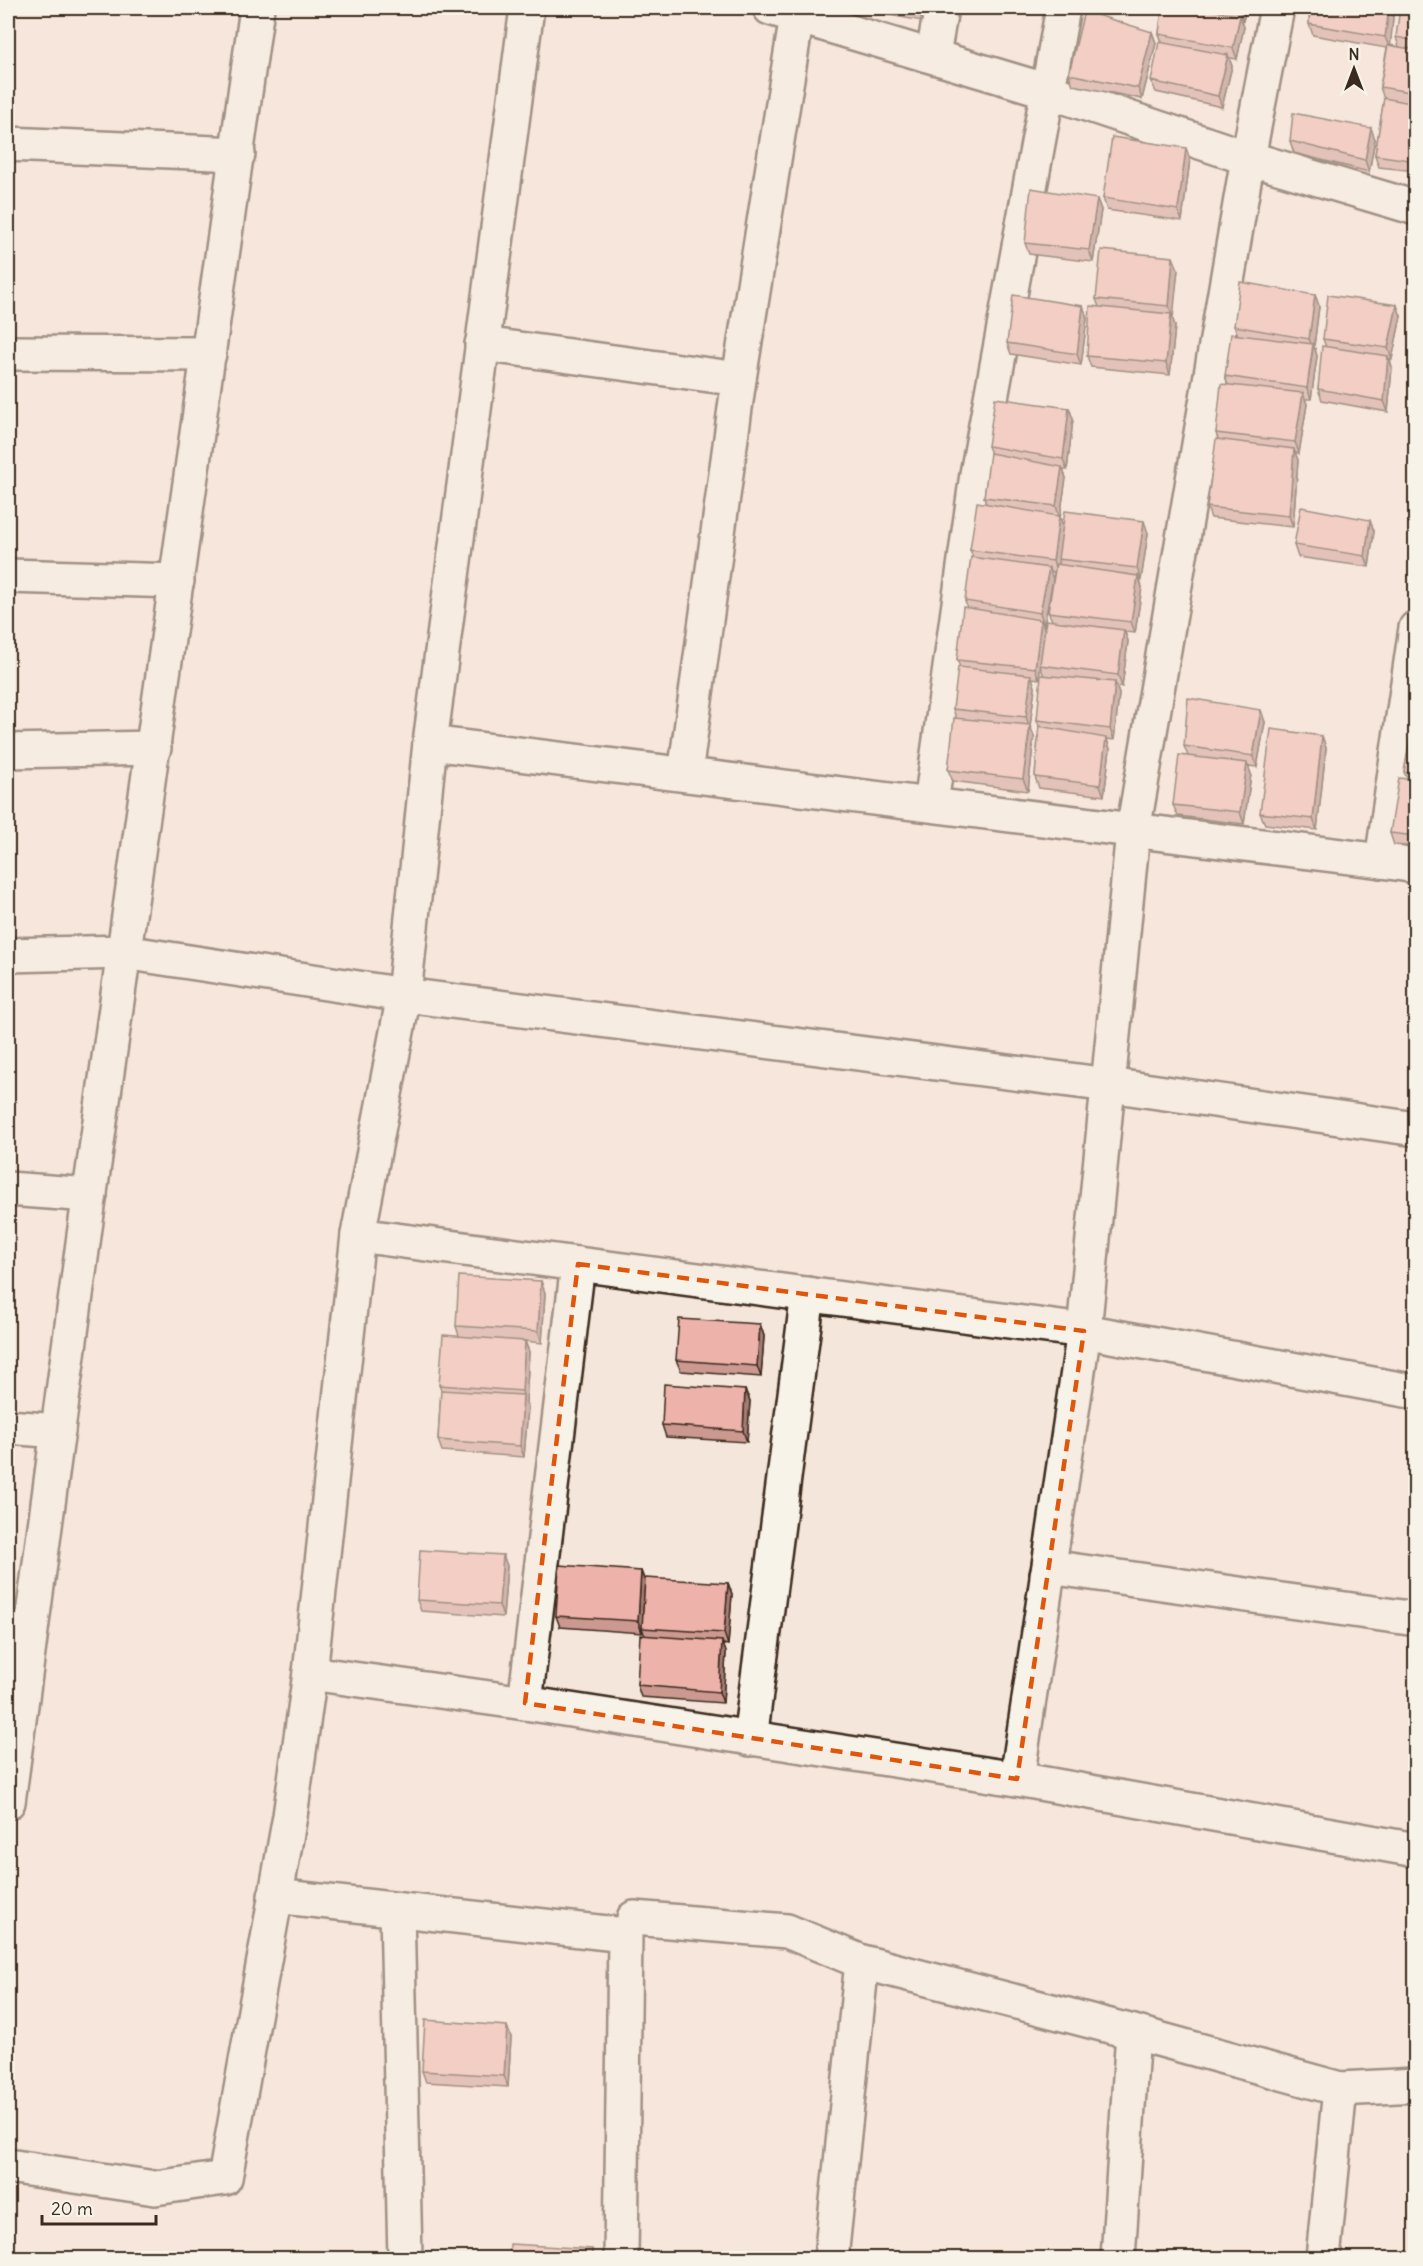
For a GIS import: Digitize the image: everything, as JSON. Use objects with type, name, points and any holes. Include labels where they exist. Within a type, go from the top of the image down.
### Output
[{"type":"street","points":[[8,1802],[17,1666],[58,1431],[257,8]]},
{"type":"street","points":[[8,2166],[155,2188],[225,2178],[290,1816],[310,1672],[358,1235],[404,995],[430,742],[527,8]]},
{"type":"street","points":[[933,56],[941,8]]},
{"type":"street","points":[[931,804],[977,474],[1063,8]]},
{"type":"street","points":[[1017,1779],[1084,1331],[1133,831],[1248,158],[1277,8]]},
{"type":"street","points":[[685,774],[739,379],[783,12],[1048,91],[1248,158],[1416,208]]},
{"type":"street","points":[[8,144],[238,154]]},
{"type":"street","points":[[482,344],[739,379]]},
{"type":"street","points":[[8,353],[209,354]]},
{"type":"street","points":[[8,576],[177,581]]},
{"type":"street","points":[[1382,861],[1416,628]]},
{"type":"street","points":[[430,742],[1416,866]]},
{"type":"street","points":[[8,752],[154,748]]},
{"type":"street","points":[[8,955],[124,952],[404,995],[1108,1085],[1416,1129]]},
{"type":"street","points":[[8,1189],[90,1196]]},
{"type":"street","points":[[358,1235],[1084,1331],[1416,1392]]},
{"type":"street","points":[[525,1703],[578,1264]]},
{"type":"street","points":[[750,1739],[808,1294]]},
{"type":"street","points":[[8,1427],[58,1431]]},
{"type":"street","points":[[1047,1575],[1056,1568],[1416,1619]]},
{"type":"street","points":[[310,1672],[1017,1779],[1416,1850]]},
{"type":"street","points":[[275,1896],[625,1935],[621,2259]]},
{"type":"street","points":[[397,1910],[405,2259]]},
{"type":"street","points":[[634,1918],[787,1931],[862,1962],[1133,2032],[1340,2089],[1416,2085]]},
{"type":"street","points":[[831,2259],[862,1962]]},
{"type":"street","points":[[1118,2259],[1133,2032]]},
{"type":"street","points":[[1323,2259],[1340,2089]]},
{"type":"highlighted area","points":[[578,1264],[1084,1331],[1017,1779],[525,1703]]},
{"type":"building","points":[[1162,8],[1202,8],[1240,16],[1233,48],[1159,34]]},
{"type":"building","points":[[1310,8],[1389,8],[1385,37],[1309,24]]},
{"type":"building","points":[[1400,8],[1416,8],[1416,41],[1396,37]]},
{"type":"building","points":[[1084,11],[1152,32],[1138,88],[1069,74]]},
{"type":"building","points":[[1159,42],[1228,55],[1218,96],[1151,81]]},
{"type":"building","points":[[1388,45],[1416,50],[1416,93],[1380,87]]},
{"type":"building","points":[[1384,98],[1416,104],[1416,161],[1375,155]]},
{"type":"building","points":[[1293,113],[1371,128],[1365,160],[1290,141]]},
{"type":"building","points":[[1112,137],[1186,148],[1178,210],[1103,198]]},
{"type":"building","points":[[1031,188],[1097,199],[1089,250],[1025,243]]},
{"type":"building","points":[[1101,250],[1173,257],[1169,306],[1096,299]]},
{"type":"building","points":[[1240,282],[1315,295],[1309,339],[1234,326]]},
{"type":"building","points":[[1013,295],[1083,306],[1077,354],[1007,343]]},
{"type":"building","points":[[1328,295],[1397,305],[1388,348],[1323,339]]},
{"type":"building","points":[[1090,306],[1171,314],[1166,363],[1087,356]]},
{"type":"building","points":[[1231,334],[1313,344],[1307,388],[1225,376]]},
{"type":"building","points":[[1322,346],[1388,356],[1384,401],[1318,389]]},
{"type":"building","points":[[1221,384],[1303,393],[1295,442],[1216,433]]},
{"type":"building","points":[[995,398],[1069,408],[1063,459],[988,446]]},
{"type":"building","points":[[1216,439],[1294,449],[1289,516],[1207,507]]},
{"type":"building","points":[[990,453],[1062,467],[1056,506],[984,497]]},
{"type":"building","points":[[977,502],[1059,516],[1053,561],[970,550]]},
{"type":"building","points":[[1301,507],[1370,520],[1365,556],[1294,545]]},
{"type":"building","points":[[1065,511],[1144,521],[1137,568],[1058,559]]},
{"type":"building","points":[[971,557],[1049,568],[1040,613],[965,601]]},
{"type":"building","points":[[1056,564],[1138,576],[1131,622],[1048,612]]},
{"type":"building","points":[[963,607],[1041,620],[1035,668],[957,660]]},
{"type":"building","points":[[1046,620],[1124,630],[1118,675],[1040,665]]},
{"type":"building","points":[[958,667],[1031,675],[1026,717],[953,709]]},
{"type":"building","points":[[1041,675],[1115,682],[1110,729],[1037,720]]},
{"type":"building","points":[[1416,689],[1416,720],[1410,719]]},
{"type":"building","points":[[1188,698],[1261,710],[1253,756],[1184,746]]},
{"type":"building","points":[[954,718],[1030,725],[1023,779],[948,770]]},
{"type":"building","points":[[1039,726],[1106,738],[1100,785],[1035,777]]},
{"type":"building","points":[[1412,727],[1416,728],[1416,774],[1404,772]]},
{"type":"building","points":[[1271,729],[1322,736],[1313,819],[1260,813]]},
{"type":"building","points":[[1179,755],[1247,763],[1240,812],[1173,805]]},
{"type":"building","points":[[1399,778],[1416,780],[1416,836],[1390,833]]},
{"type":"building","points":[[459,1276],[541,1281],[538,1331],[456,1326]]},
{"type":"building","points":[[679,1319],[760,1324],[757,1366],[676,1360]]},
{"type":"building","points":[[443,1335],[525,1341],[522,1391],[439,1385]]},
{"type":"building","points":[[664,1384],[745,1390],[743,1431],[662,1425]]},
{"type":"building","points":[[441,1390],[523,1395],[520,1446],[438,1440]]},
{"type":"building","points":[[420,1550],[503,1555],[499,1605],[417,1600]]},
{"type":"building","points":[[559,1565],[641,1571],[638,1621],[556,1616]]},
{"type":"building","points":[[645,1578],[728,1583],[724,1633],[642,1628]]},
{"type":"building","points":[[640,1635],[722,1641],[719,1692],[637,1685]]},
{"type":"building","points":[[425,2020],[507,2026],[504,2076],[422,2071]]},
{"type":"building","points":[[510,2244],[592,2249],[591,2259],[509,2259]]}]
